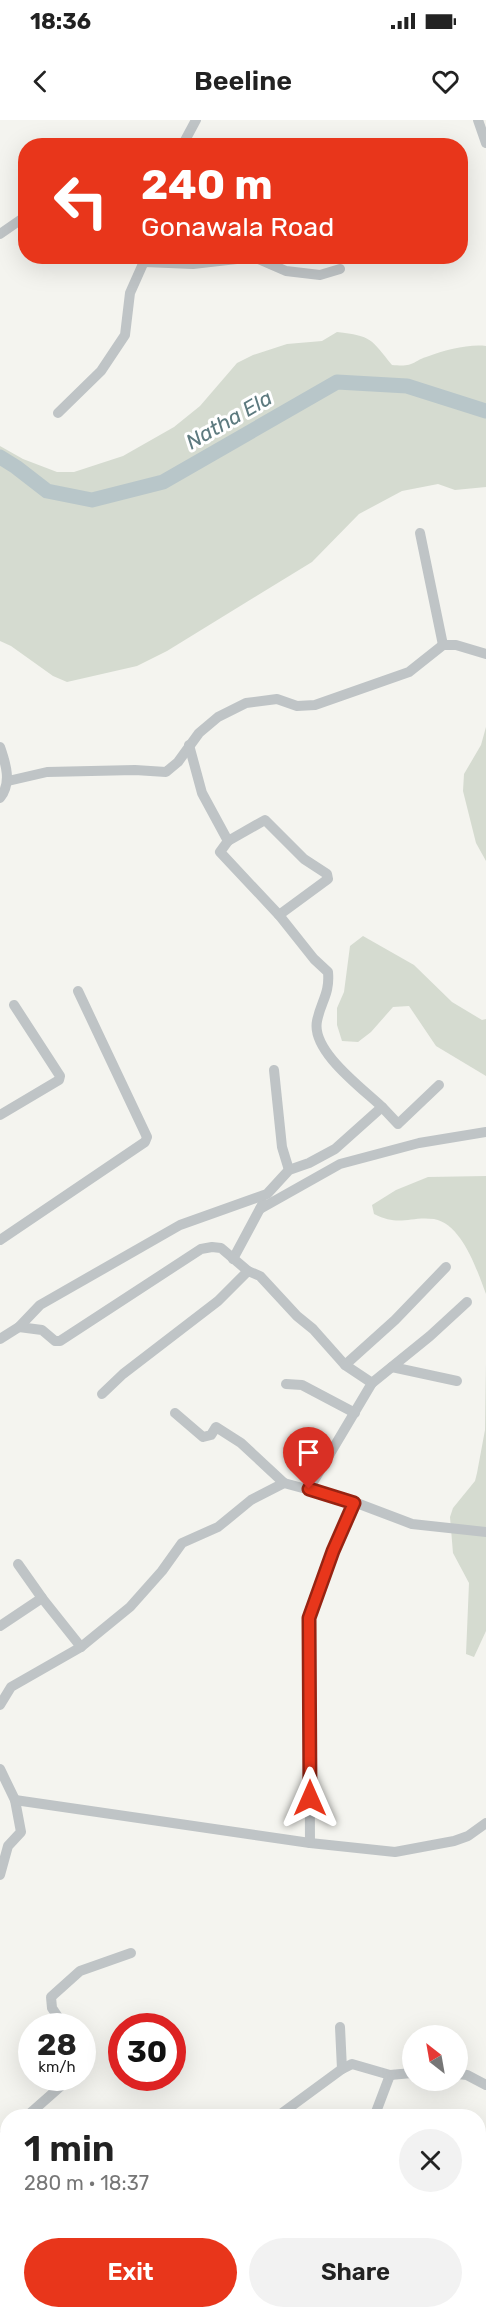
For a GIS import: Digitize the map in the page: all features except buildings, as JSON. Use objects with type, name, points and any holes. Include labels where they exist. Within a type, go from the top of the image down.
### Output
[{"type":"street","points":[[186,138],[196,120]]},
{"type":"street","points":[[478,120],[486,143]]},
{"type":"street","points":[[0,234],[18,222]]},
{"type":"street","points":[[58,413],[101,371],[125,334],[130,293],[143,264]]},
{"type":"street","points":[[270,264],[286,271],[320,275],[340,269]]},
{"type":"street","points":[[420,533],[442,645]]},
{"type":"street","points":[[8,781],[47,772],[135,770],[166,772],[178,762],[189,745],[218,717],[246,703],[277,699],[297,706],[315,705],[409,672],[442,645],[456,645],[486,654]]},
{"type":"street","points":[[189,745],[202,793],[228,841]]},
{"type":"street","points":[[0,747],[8,781],[6,790],[0,798]]},
{"type":"street","points":[[279,915],[328,879],[327,874],[304,859],[265,820],[228,841],[220,852],[328,972],[329,987],[316,1023],[318,1039],[336,1064],[398,1124],[439,1085]]},
{"type":"street","points":[[0,1239],[146,1142],[147,1137],[78,991]]},
{"type":"street","points":[[0,1115],[55,1083],[60,1076],[14,1005]]},
{"type":"street","points":[[273,1070],[282,1147],[289,1170]]},
{"type":"street","points":[[233,1259],[267,1194],[289,1170],[309,1164],[335,1149],[382,1107]]},
{"type":"street","points":[[260,1209],[340,1164],[419,1143],[486,1132]]},
{"type":"street","points":[[0,1339],[19,1328],[40,1305],[180,1225],[267,1194]]},
{"type":"street","points":[[19,1328],[42,1330],[55,1341],[60,1341],[201,1249],[212,1246],[221,1248],[248,1271],[260,1276],[345,1365],[372,1383]]},
{"type":"street","points":[[345,1365],[395,1320],[446,1267]]},
{"type":"street","points":[[102,1394],[123,1374],[218,1301],[248,1271]]},
{"type":"street","points":[[309,1489],[372,1383],[430,1336],[467,1302]]},
{"type":"street","points":[[393,1367],[457,1382]]},
{"type":"street","points":[[286,1384],[302,1385],[355,1413]]},
{"type":"street","points":[[175,1413],[203,1437],[211,1435],[216,1427],[241,1443],[284,1483],[354,1503],[412,1524],[486,1532]]},
{"type":"street","points":[[0,1705],[11,1687],[81,1647],[130,1607],[162,1571],[182,1543],[218,1527],[251,1500],[284,1483]]},
{"type":"street","points":[[310,1843],[309,1618],[333,1551],[354,1503]]},
{"type":"street","points":[[18,1564],[81,1647]]},
{"type":"street","points":[[0,1626],[42,1598]]},
{"type":"street","points":[[0,1769],[15,1800],[21,1832],[8,1845],[0,1875]]},
{"type":"street","points":[[15,1800],[310,1843],[394,1852],[454,1841],[468,1836],[486,1823]]},
{"type":"street","points":[[55,2013],[52,2008],[51,1997],[80,1971],[131,1953]]},
{"type":"street","points":[[340,2027],[342,2069]]},
{"type":"street","points":[[288,2109],[352,2064],[390,2075],[402,2074]]},
{"type":"street","points":[[377,2109],[390,2075]]},
{"type":"street","points":[[468,2076],[486,2085]]},
{"type":"street","points":[[35,2109],[55,2091]]},
{"type":"shaded area","points":[[337,332],[370,340],[392,365],[409,365],[429,356],[457,348],[486,346],[486,487],[455,490],[438,484],[402,491],[359,514],[312,562],[167,651],[137,666],[67,682],[53,676],[11,646],[0,641],[0,446],[23,459],[57,472],[74,472],[123,456],[174,427],[200,406],[237,363],[287,344],[322,341]]},
{"type":"shaded area","points":[[486,727],[486,861],[476,843],[463,791],[464,774],[481,745]]},
{"type":"shaded area","points":[[363,936],[414,965],[452,1002],[482,1020],[486,1019],[486,1076],[436,1046],[409,1006],[393,1007],[371,1032],[358,1042],[342,1041],[337,1025],[337,1008],[344,992],[350,946]]},
{"type":"shaded area","points":[[486,1176],[486,1294],[467,1249],[453,1229],[434,1219],[398,1221],[374,1214],[372,1205],[396,1190],[428,1177]]},
{"type":"shaded area","points":[[486,1363],[486,1631],[474,1657],[466,1654],[469,1583],[453,1553],[450,1517],[453,1508],[475,1481],[477,1473],[485,1430]]},
{"type":"waterway","name":"Natha Ela","points":[[0,457],[47,491],[92,500],[163,482],[337,382],[407,386],[486,411]]},
{"type":"route","points":[[309,1489],[354,1503],[333,1551],[309,1618],[310,1798]]}]
